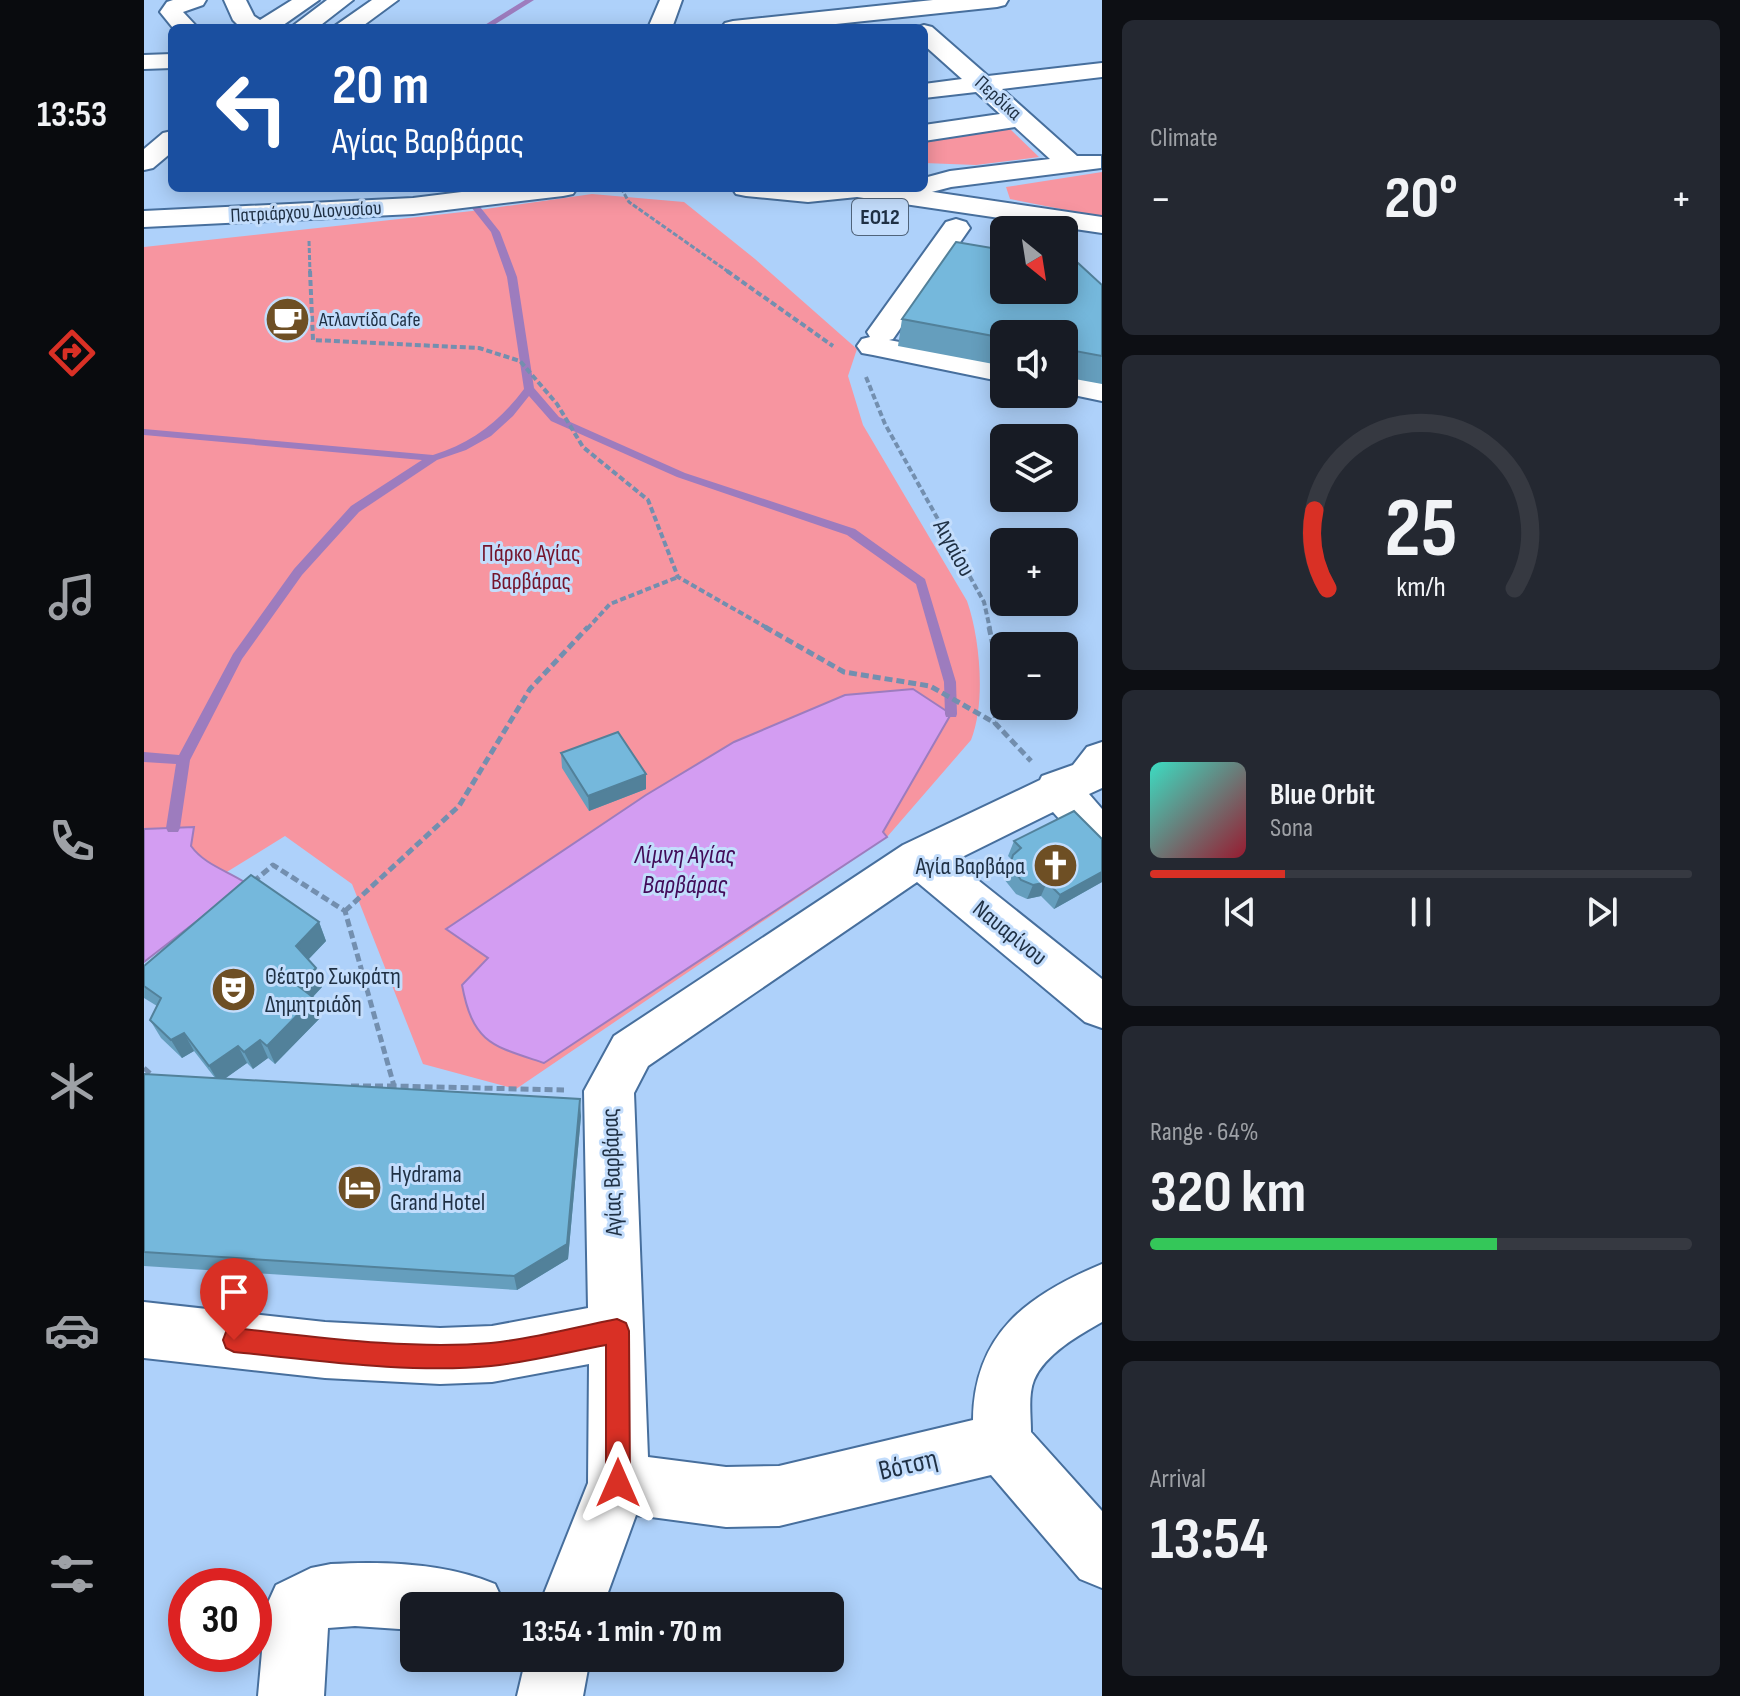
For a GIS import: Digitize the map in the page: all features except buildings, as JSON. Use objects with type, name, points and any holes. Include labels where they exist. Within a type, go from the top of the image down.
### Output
[{"type":"street","points":[[182,24],[171,12],[175,7],[195,0]]},
{"type":"street","points":[[235,0],[245,20],[252,24]]},
{"type":"street","points":[[267,24],[308,0]]},
{"type":"street","points":[[308,24],[342,0]]},
{"type":"street","points":[[350,24],[387,0]]},
{"type":"street","points":[[662,24],[671,0]]},
{"type":"street","points":[[761,24],[894,5],[997,0]]},
{"type":"street","name":"Περδίκα","points":[[894,5],[915,24]]},
{"type":"street","name":"Περδίκα","points":[[928,35],[1072,165]]},
{"type":"street","points":[[144,62],[168,60]]},
{"type":"street","points":[[928,91],[1102,70]]},
{"type":"street","points":[[928,132],[1020,119]]},
{"type":"street","points":[[928,185],[950,179],[1102,161]]},
{"type":"street","points":[[196,192],[229,208],[261,215]]},
{"type":"street","name":"Πατριάρχου Διονυσίου","points":[[144,219],[450,203],[534,192]]},
{"type":"street","name":"ΕΟ12","points":[[794,192],[828,192]]},
{"type":"street","name":"ΕΟ12","points":[[913,192],[1102,225]]},
{"type":"street","name":"ΕΟ12","points":[[808,194],[845,212],[990,233]]},
{"type":"street","points":[[956,228],[873,349],[990,370]]},
{"type":"street","points":[[1078,246],[1102,250]]},
{"type":"street","points":[[1078,386],[1102,391]]},
{"type":"street","name":"Αγίας Βαρβάρας","points":[[618,1483],[617,1331],[609,1091],[631,1051],[919,858],[1057,788],[1088,776],[1102,758]]},
{"type":"street","points":[[1057,788],[1102,838]]},
{"type":"street","name":"Ναυαρίνου","points":[[919,858],[1102,1007]]},
{"type":"street","points":[[1102,1292],[1064,1310],[1034,1335],[1011,1366],[1003,1389],[1002,1443],[1102,1557]]},
{"type":"street","points":[[144,1330],[325,1350],[440,1356],[492,1354],[617,1331]]},
{"type":"street","name":"Βότση","points":[[618,1483],[726,1497],[779,1496],[1002,1443]]},
{"type":"street","points":[[576,1592],[618,1483]]},
{"type":"street","points":[[291,1696],[298,1607],[305,1600],[339,1593],[400,1599]]},
{"type":"street","points":[[550,1696],[555,1672]]},
{"type":"path","points":[[624,192],[636,207],[873,349]]},
{"type":"path","points":[[309,241],[313,340],[479,348],[520,361],[557,404],[583,447],[648,500],[678,577],[844,672],[930,686],[995,723],[1057,788]]},
{"type":"path","name":"Αιγαίου","points":[[873,349],[885,424],[984,602],[997,664],[995,723]]},
{"type":"path","points":[[345,911],[459,806],[530,689],[610,604],[678,577]]},
{"type":"path","points":[[249,885],[273,865],[345,911],[394,1086]]},
{"type":"path","points":[[144,1068],[151,1076],[166,1079]]},
{"type":"path","points":[[348,1086],[609,1091]]},
{"type":"green space","points":[[1008,127],[1039,157],[976,165],[928,163],[928,138]]},
{"type":"green space","points":[[1102,172],[1102,217],[1010,199],[1006,187]]},
{"type":"green space","name":"Πάρκο Αγίας Βαρβάρας","points":[[592,194],[684,202],[755,259],[857,349],[848,376],[863,425],[967,601],[978,651],[979,708],[971,740],[887,837],[516,1089],[423,1064],[352,884],[285,836],[217,878],[144,936],[144,247],[472,211]]},
{"type":"water","name":"Λίμνη Αγίας Βαρβάρας","points":[[913,689],[951,714],[883,832],[887,837],[544,1063],[511,1052],[488,1040],[479,1031],[472,1020],[462,985],[488,958],[446,929],[646,795],[734,742],[845,695]]},
{"type":"water","points":[[194,827],[191,846],[197,853],[246,883],[144,962],[144,829]]},
{"type":"waterway","points":[[491,24],[530,0]]},
{"type":"waterway","points":[[463,192],[495,232],[512,277],[529,389]]},
{"type":"waterway","points":[[433,458],[462,448],[487,433],[509,414],[529,389]]},
{"type":"waterway","points":[[529,389],[555,419],[681,475],[851,532],[921,582],[950,682],[951,714]]},
{"type":"waterway","points":[[144,432],[433,458]]},
{"type":"waterway","points":[[183,760],[237,657],[298,572],[355,509],[433,458]]},
{"type":"waterway","points":[[144,757],[183,760]]},
{"type":"waterway","points":[[173,828],[183,760]]},
{"type":"place","name":"Ατλαντίδα Cafe","points":[[288,320]]},
{"type":"place","name":"Αγία Βαρβάρα","points":[[1056,866]]},
{"type":"place","name":"Θέατρο Σωκράτη Δημητριάδη","points":[[234,990]]},
{"type":"place","name":"Hydrama Grand Hotel","points":[[359,1188]]},
{"type":"route","points":[[234,1340],[325,1350],[440,1356],[492,1354],[617,1331],[618,1483]]}]
